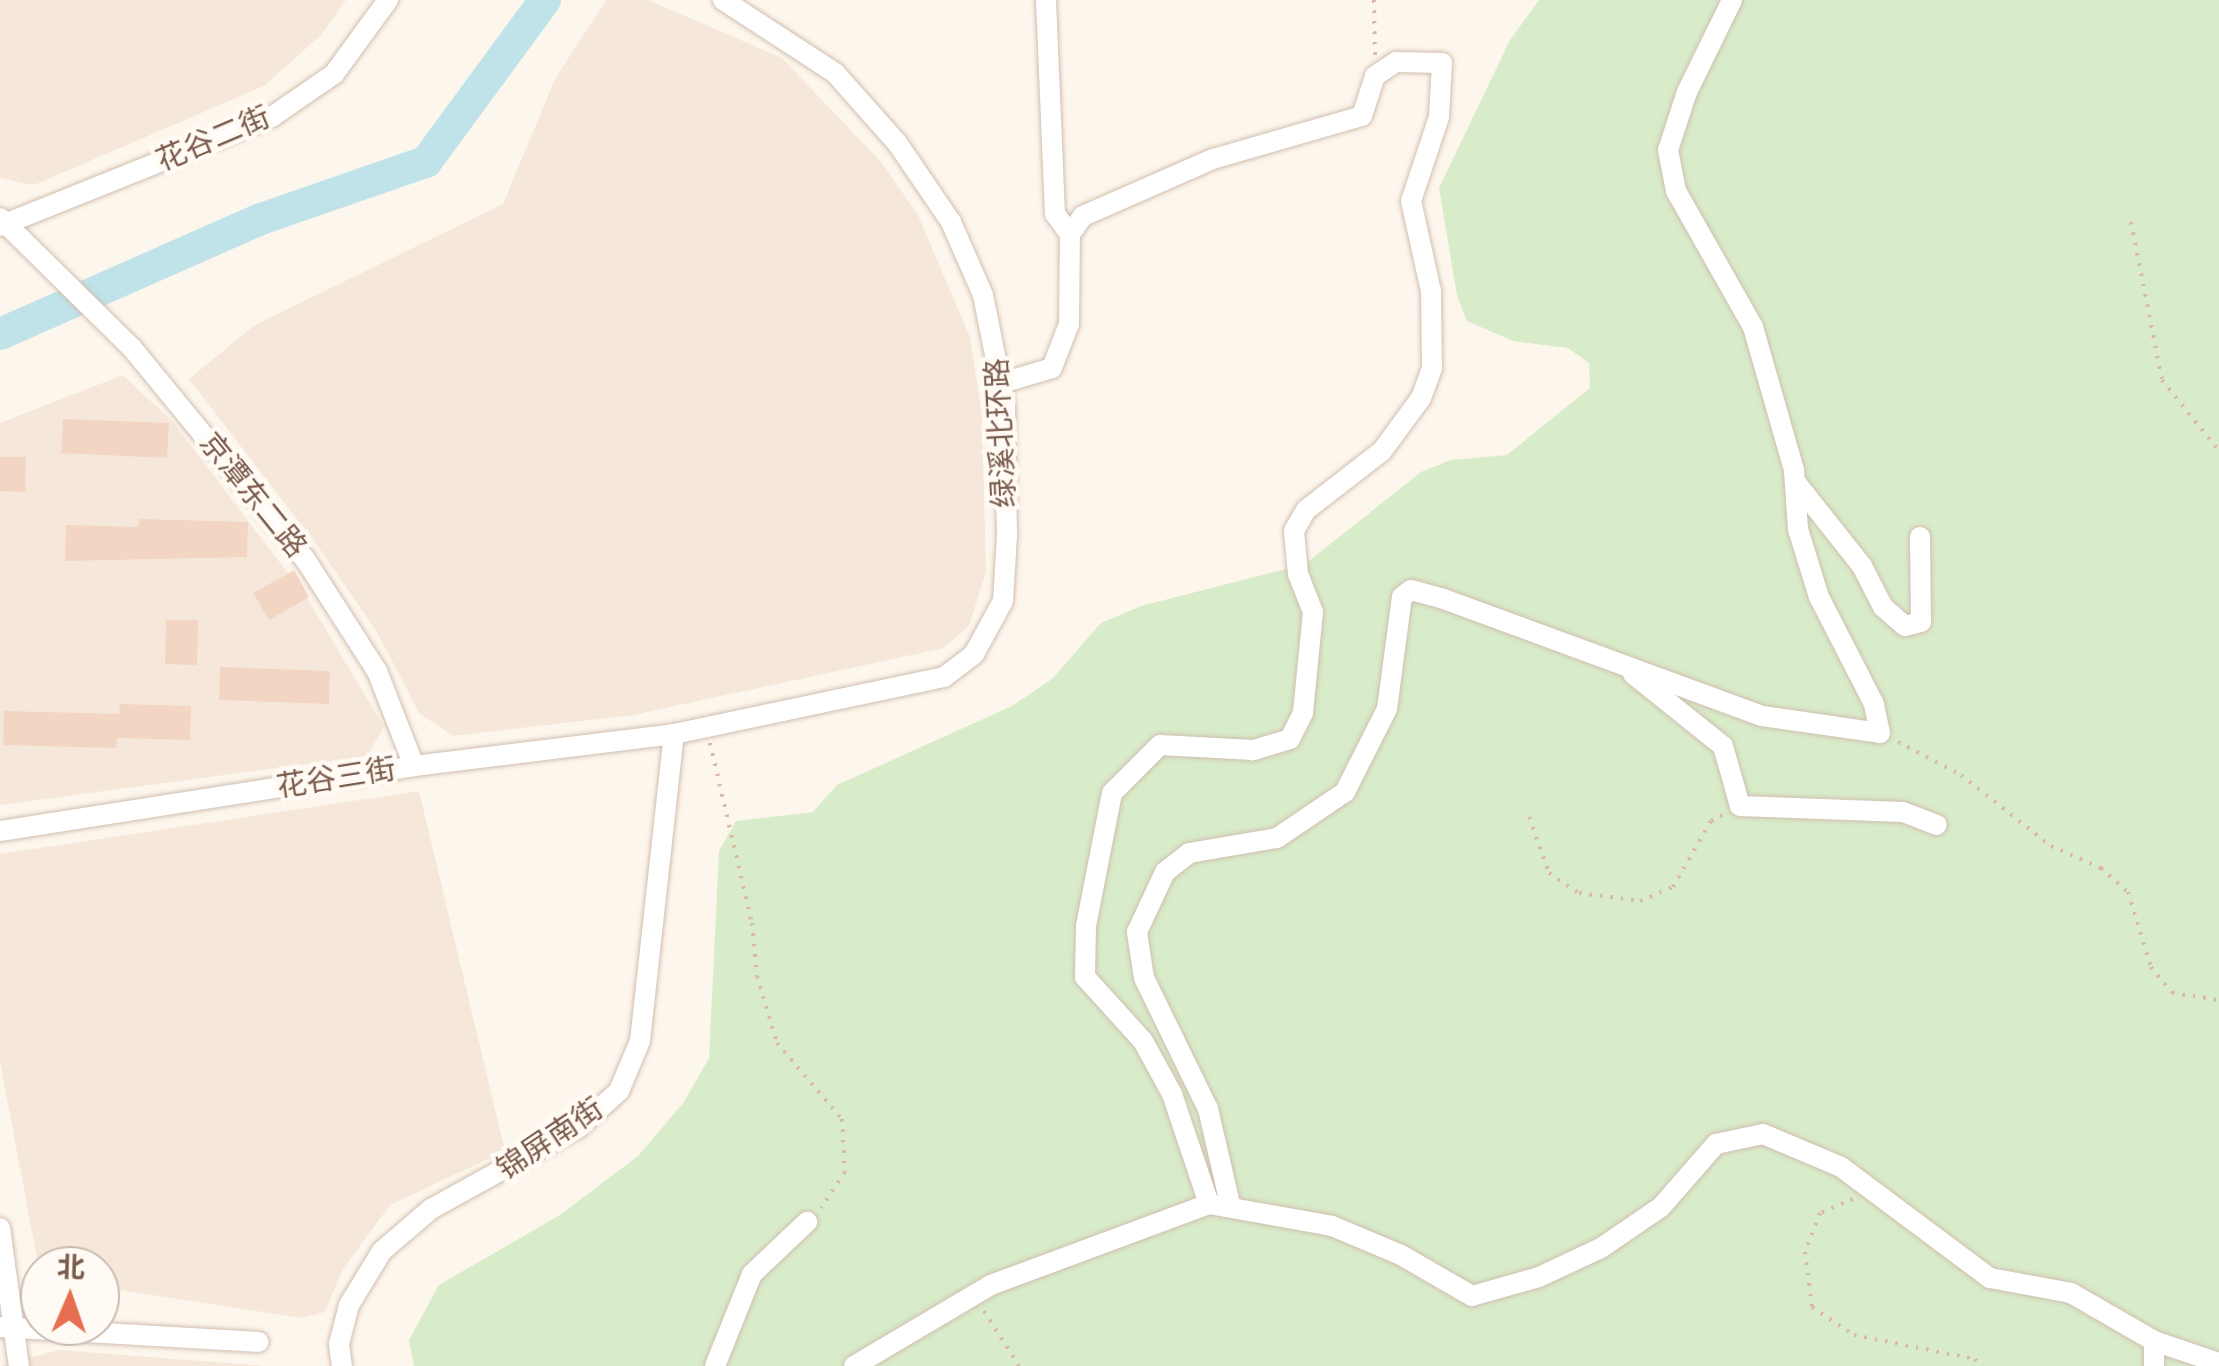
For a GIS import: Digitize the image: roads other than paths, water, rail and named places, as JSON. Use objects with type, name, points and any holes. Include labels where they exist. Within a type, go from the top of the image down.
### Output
[{"type":"street","name":"花谷二街","points":[[2,223],[273,116],[334,74],[388,0]]},
{"type":"street","name":"绿溪北环路","points":[[674,734],[944,678],[974,654],[1003,600],[1002,384],[983,295],[950,222],[898,144],[835,73],[723,0]]},
{"type":"street","points":[[1002,384],[1052,368],[1070,324],[1070,234],[1055,214],[1046,0]]},
{"type":"street","points":[[1219,1204],[1208,1109],[1144,978],[1138,932],[1164,872],[1189,853],[1277,838],[1346,792],[1387,709],[1402,597],[1411,590],[1622,662],[1681,691],[1762,716],[1880,732],[1874,704],[1819,598],[1798,530],[1797,484],[1754,327],[1703,249],[1676,191],[1668,150],[1687,92],[1732,0]]},
{"type":"street","points":[[1070,234],[1102,206],[1213,158],[1362,116],[1375,76],[1396,62],[1446,67],[1439,116],[1411,201],[1430,292],[1432,368],[1421,398],[1382,451],[1306,510],[1294,531],[1298,574],[1313,612],[1308,688],[1290,739],[1253,750],[1160,745],[1134,765],[1112,793],[1086,926],[1084,977],[1143,1041],[1172,1094],[1219,1204]]},
{"type":"street","name":"京潭东二路","points":[[2,223],[44,258],[132,348],[305,559],[377,671],[414,766]]},
{"type":"street","points":[[1797,484],[1862,566],[1884,607],[1905,626],[1921,622],[1920,537]]},
{"type":"street","points":[[1622,662],[1662,703],[1723,746],[1740,806],[1903,812],[1937,824]]},
{"type":"street","name":"花谷三街","points":[[0,831],[414,766],[674,734]]},
{"type":"street","name":"锦屏南街","points":[[342,1366],[339,1344],[349,1305],[382,1251],[431,1209],[578,1128],[619,1092],[640,1041],[674,734]]},
{"type":"street","points":[[854,1366],[980,1291],[1219,1204],[1332,1226],[1401,1255],[1472,1296],[1539,1277],[1601,1248],[1661,1207],[1716,1144],[1740,1135],[1763,1134],[1841,1166],[1990,1278],[2071,1294],[2154,1340],[2219,1363]]},
{"type":"street","points":[[715,1366],[752,1274],[808,1222]]},
{"type":"street","points":[[0,1228],[6,1325],[19,1366]]},
{"type":"street","points":[[6,1325],[259,1342]]},
{"type":"street","points":[[2154,1340],[2154,1366]]},
{"type":"waterway","points":[[0,334],[261,219],[426,162],[545,0]]}]
